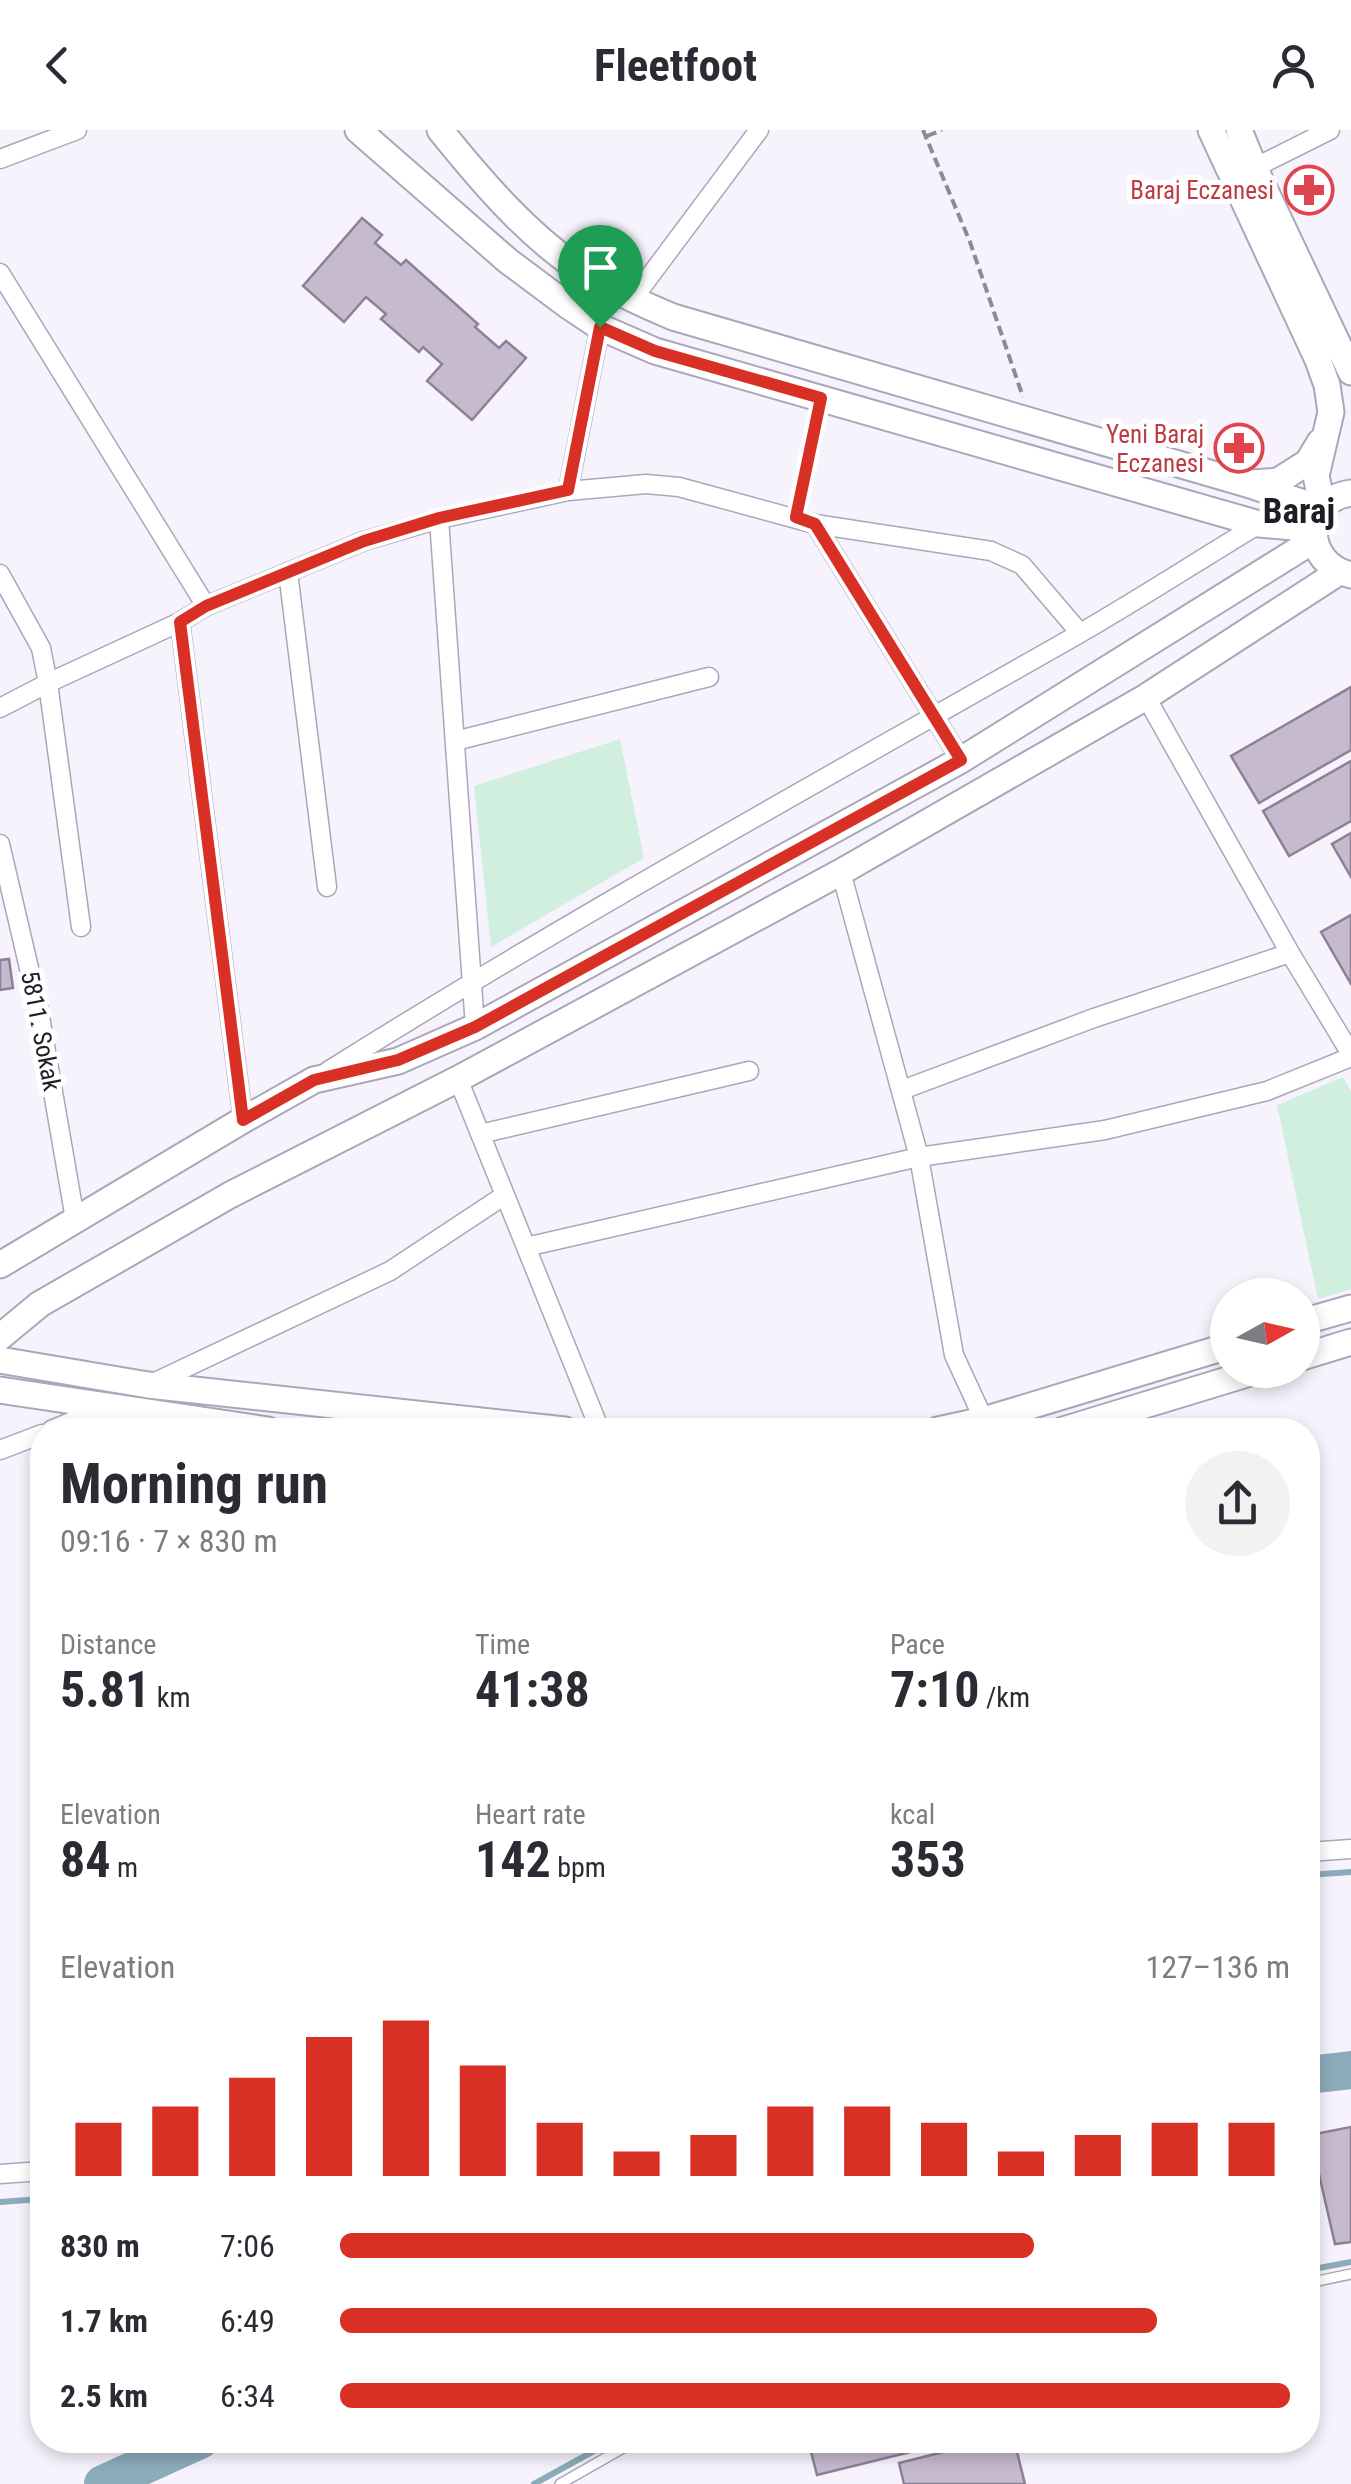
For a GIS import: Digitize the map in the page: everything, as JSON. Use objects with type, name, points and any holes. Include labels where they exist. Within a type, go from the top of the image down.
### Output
[{"type":"street","points":[[0,159],[77,130]]},
{"type":"street","points":[[358,130],[508,260],[600,327],[655,351],[1259,524],[1318,522]]},
{"type":"street","points":[[440,130],[477,176],[528,227],[581,270],[632,300],[674,317],[1247,484],[1318,522]]},
{"type":"street","points":[[632,300],[760,130]]},
{"type":"street","points":[[1211,130],[1243,173],[1351,372]]},
{"type":"street","points":[[1239,130],[1243,173],[1327,385],[1331,412],[1316,476],[1319,554],[1328,565],[1345,574]]},
{"type":"street","points":[[1243,173],[1330,130]]},
{"type":"street","points":[[0,273],[206,606]]},
{"type":"street","points":[[568,490],[600,327]]},
{"type":"street","points":[[1247,484],[1278,481],[1308,462],[1328,429]]},
{"type":"street","points":[[0,708],[206,606],[364,541],[439,518],[568,490],[646,484],[679,487],[815,524],[991,551],[1022,565],[1080,633]]},
{"type":"street","points":[[314,1080],[398,1060],[475,1027],[961,760],[1318,522],[1332,500],[1351,493]]},
{"type":"street","points":[[439,518],[475,1027]]},
{"type":"street","points":[[815,524],[961,760]]},
{"type":"street","points":[[0,1265],[314,1080],[472,981],[1080,633],[1259,524]]},
{"type":"street","points":[[288,572],[326,888]]},
{"type":"street","points":[[0,574],[41,648],[81,927]]},
{"type":"street","points":[[0,1337],[40,1304],[230,1195],[458,1079],[842,872],[1146,697],[1345,574]]},
{"type":"street","points":[[180,622],[243,1120]]},
{"type":"street","points":[[455,741],[709,678]]},
{"type":"street","points":[[526,1247],[919,1157],[1105,1130],[1267,1090],[1351,1055],[1146,697]]},
{"type":"street","name":"5811. Sokak","points":[[0,844],[39,1011],[74,1219]]},
{"type":"street","points":[[842,872],[919,1157],[954,1355],[983,1418]]},
{"type":"street","points":[[902,1090],[1094,1018],[1290,953]]},
{"type":"street","points":[[480,1134],[749,1070]]},
{"type":"street","points":[[458,1079],[595,1418]]},
{"type":"street","points":[[148,1385],[390,1271],[505,1195]]},
{"type":"street","points":[[1320,1317],[1351,1308]]},
{"type":"street","points":[[1320,1351],[1351,1342]]},
{"type":"street","points":[[991,1418],[1210,1351]]},
{"type":"street","points":[[0,1360],[148,1385],[453,1418]]},
{"type":"street","points":[[1102,1418],[1210,1385]]},
{"type":"street","points":[[0,1390],[188,1418]]},
{"type":"street","points":[[80,1418],[108,1406]]},
{"type":"street","points":[[0,1450],[30,1439]]},
{"type":"street","points":[[1320,1851],[1351,1849]]},
{"type":"street","points":[[0,2174],[30,2172]]},
{"type":"lane","points":[[796,517],[821,398]]},
{"type":"lane","points":[[1320,2280],[1351,2274]]},
{"type":"lane","points":[[560,2484],[614,2453]]},
{"type":"path","points":[[923,130],[987,289],[1030,420]]},
{"type":"path","points":[[927,136],[942,130]]},
{"type":"green space","points":[[620,739],[644,858],[491,947],[474,786]]},
{"type":"green space","points":[[1343,1077],[1351,1092],[1351,1289],[1320,1298],[1320,1278],[1314,1278],[1277,1105]]},
{"type":"building","points":[[362,218],[382,235],[375,243],[401,265],[406,260],[499,348],[506,341],[526,358],[472,420],[427,381],[442,364],[423,347],[419,352],[381,319],[386,314],[366,297],[344,322],[303,286]]},
{"type":"building","points":[[1351,687],[1351,750],[1259,803],[1231,756]]},
{"type":"building","points":[[1351,761],[1351,821],[1289,856],[1263,811]]},
{"type":"building","points":[[1351,833],[1351,877],[1332,844]]},
{"type":"building","points":[[1351,915],[1351,984],[1321,932]]},
{"type":"building","points":[[9,959],[13,988],[0,990],[0,960]]},
{"type":"building","points":[[1351,2127],[1351,2242],[1335,2244],[1320,2179],[1320,2133]]},
{"type":"building","points":[[811,2453],[906,2453],[817,2475]]},
{"type":"building","points":[[939,2453],[1017,2453],[1025,2484],[904,2484],[899,2463]]},
{"type":"waterway","points":[[1320,1874],[1351,1872]]},
{"type":"waterway","points":[[1320,2074],[1351,2070]]},
{"type":"waterway","points":[[0,2202],[30,2200]]},
{"type":"waterway","points":[[1320,2268],[1351,2262]]},
{"type":"waterway","points":[[103,2484],[171,2453]]},
{"type":"waterway","points":[[534,2484],[590,2453]]},
{"type":"place","name":"Baraj Eczanesi","points":[[1309,190]]},
{"type":"place","name":"Yeni Baraj Eczanesi","points":[[1239,448]]},
{"type":"district","name":"Baraj","points":[[1299,511]]},
{"type":"route","points":[[600,327],[655,351],[821,398],[796,517],[815,524],[961,760],[475,1027],[398,1060],[314,1080],[243,1120],[180,622],[206,606],[364,541],[439,518],[568,490],[600,327]]}]
